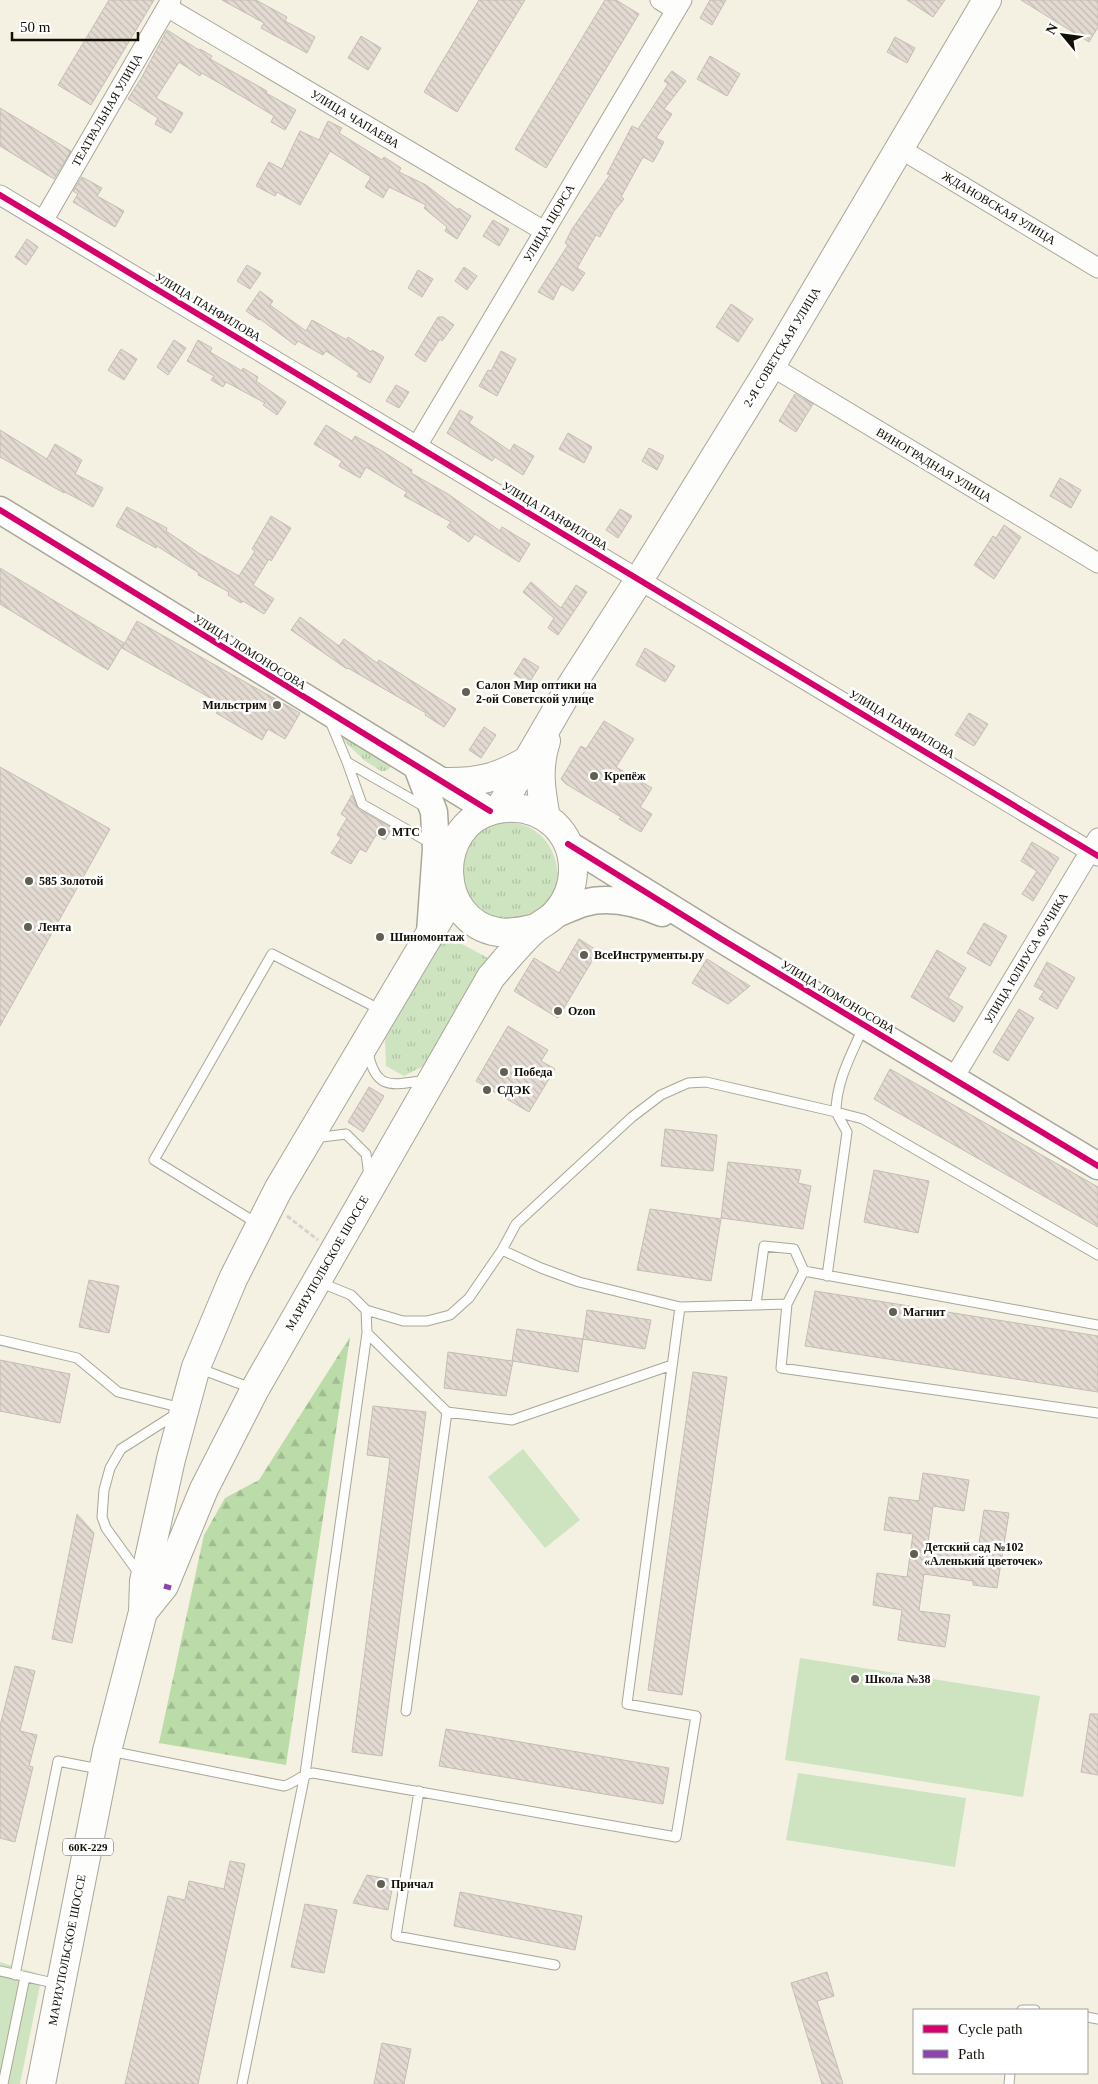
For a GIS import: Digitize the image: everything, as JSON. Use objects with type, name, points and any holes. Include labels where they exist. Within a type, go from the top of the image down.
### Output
[{"type":"main road","name":"2-Я СОВЕТСКАЯ УЛИЦА","points":[[495,810],[528,760],[569,689],[639,580],[771,366],[986,0]]},
{"type":"main road","name":"2-Я СОВЕТСКАЯ УЛИЦА","points":[[546,818],[540,784],[540,762],[569,689]]},
{"type":"main road","points":[[442,782],[467,783],[492,778],[528,760]]},
{"type":"main road","points":[[524,809],[546,818],[558,828],[568,844],[573,861],[572,886],[567,898],[545,922],[515,933],[496,932],[473,921],[462,910],[453,895],[449,883],[448,864],[456,840],[463,830],[474,820],[495,810],[524,809]]},
{"type":"main road","name":"МАРИУПОЛЬСКОЕ ШОССЕ","points":[[41,2084],[105,1760],[143,1612],[144,1581],[196,1366],[232,1279],[265,1214],[308,1138],[453,895]]},
{"type":"main road","name":"МАРИУПОЛЬСКОЕ ШОССЕ","points":[[143,1612],[164,1586],[204,1489],[255,1389],[491,977],[545,922]]},
{"type":"street","points":[[660,0],[679,5]]},
{"type":"street","name":"ТЕАТРАЛЬНАЯ УЛИЦА","points":[[42,220],[169,4]]},
{"type":"street","name":"УЛИЦА ЧАПАЕВА","points":[[169,4],[544,232]]},
{"type":"street","name":"УЛИЦА ЩОРСА","points":[[417,446],[679,5]]},
{"type":"street","name":"ЖДАНОВСКАЯ УЛИЦА","points":[[899,148],[1098,268]]},
{"type":"street","name":"УЛИЦА ПАНФИЛОВА","points":[[0,195],[639,580],[1095,848]]},
{"type":"street","name":"ВИНОГРАДНАЯ УЛИЦА","points":[[771,366],[1098,563]]},
{"type":"street","name":"УЛИЦА ЛОМОНОСОВА","points":[[0,510],[416,767],[495,810]]},
{"type":"street","points":[[416,767],[434,812],[435,846],[430,933]]},
{"type":"street","name":"УЛИЦА ЛОМОНОСОВА","points":[[568,844],[864,1026],[1098,1166]]},
{"type":"street","name":"УЛИЦА ЮЛИУСА ФУЧИКА","points":[[953,1079],[1095,848]]},
{"type":"street","name":"УЛИЦА ЛОМОНОСОВА","points":[[545,922],[584,903],[607,900],[624,902],[658,912],[723,940]]},
{"type":"lane","points":[[326,712],[362,804],[435,846]]},
{"type":"lane","points":[[347,762],[434,812]]},
{"type":"lane","points":[[265,1214],[154,1160],[272,954],[383,1011]]},
{"type":"lane","points":[[827,1276],[848,1132],[836,1112],[836,1101],[842,1076],[864,1026]]},
{"type":"lane","points":[[366,1042],[370,1066],[380,1080],[391,1084],[432,1080]]},
{"type":"lane","points":[[316,1281],[351,1295],[366,1310],[403,1321],[427,1321],[450,1315],[469,1298],[502,1250],[516,1224],[632,1117],[661,1094],[688,1084],[706,1082],[863,1119],[1098,1256]]},
{"type":"lane","points":[[308,1138],[346,1134],[366,1154],[371,1186]]},
{"type":"lane","points":[[756,1304],[764,1246],[794,1249],[804,1271]]},
{"type":"lane","points":[[502,1250],[541,1268],[579,1282],[680,1307],[788,1304]]},
{"type":"lane","points":[[804,1271],[1098,1325]]},
{"type":"lane","points":[[804,1271],[788,1304],[781,1368],[1098,1413]]},
{"type":"lane","points":[[15,1974],[58,1761],[105,1760],[284,1786],[295,1783],[305,1774],[313,1773],[676,1837],[696,1716],[627,1704],[680,1307]]},
{"type":"lane","points":[[242,2084],[305,1774],[367,1333],[366,1310]]},
{"type":"lane","points":[[367,1333],[447,1412],[512,1420],[672,1365]]},
{"type":"lane","points":[[0,1340],[77,1358],[118,1392],[185,1408]]},
{"type":"lane","points":[[196,1366],[255,1389]]},
{"type":"lane","points":[[144,1581],[106,1528],[102,1517],[104,1490],[110,1468],[121,1449],[185,1408]]},
{"type":"lane","points":[[406,1711],[447,1412]]},
{"type":"lane","points":[[419,1791],[396,1936],[554,1965]]},
{"type":"lane","points":[[0,1971],[60,1985]]},
{"type":"lane","points":[[3,2084],[25,1977]]},
{"type":"path","points":[[265,1214],[333,1252]]},
{"type":"green space","points":[[342,732],[393,765],[386,771],[381,771],[365,761],[340,737]]},
{"type":"green space","points":[[503,822],[526,826],[536,831],[544,839],[555,858],[557,879],[549,900],[538,913],[524,919],[495,922],[460,892],[460,861],[461,853],[472,836],[490,826]]},
{"type":"green space","points":[[445,935],[488,958],[431,1062],[404,1076],[386,1066],[385,1035]]},
{"type":"green space","points":[[350,1337],[286,1765],[159,1743],[204,1535],[225,1498],[259,1480]]},
{"type":"green space","points":[[523,1449],[580,1520],[545,1548],[488,1477]]},
{"type":"green space","points":[[800,1658],[1040,1696],[1023,1797],[785,1760]]},
{"type":"green space","points":[[798,1773],[966,1798],[955,1867],[786,1840]]},
{"type":"green space","points":[[0,1962],[42,1975],[20,2084],[0,2084]]},
{"type":"building","points":[[109,0],[154,0],[91,105],[58,85]]},
{"type":"building","points":[[222,0],[256,0],[287,17],[285,21],[315,37],[307,53],[261,28],[264,23]]},
{"type":"building","points":[[479,0],[525,0],[457,112],[424,92]]},
{"type":"building","points":[[605,0],[616,0],[639,14],[546,168],[515,149]]},
{"type":"building","points":[[710,0],[726,0],[712,25],[700,18]]},
{"type":"building","points":[[907,0],[945,0],[933,17]]},
{"type":"building","points":[[1021,0],[1098,0],[1098,27],[1089,42]]},
{"type":"building","points":[[167,30],[212,56],[210,59],[267,91],[266,93],[296,110],[285,130],[271,122],[274,116],[202,73],[200,76],[179,62],[156,98],[183,113],[171,133],[155,124],[158,118],[128,99]]},
{"type":"building","points":[[361,36],[381,48],[368,70],[348,58]]},
{"type":"building","points":[[895,37],[915,48],[907,63],[887,52]]},
{"type":"building","points":[[710,56],[740,74],[727,96],[697,79]]},
{"type":"building","points":[[672,71],[686,81],[664,109],[672,114],[656,138],[664,142],[653,162],[643,157],[621,197],[624,199],[614,211],[600,237],[596,235],[577,268],[585,273],[573,291],[561,284],[553,300],[538,292],[568,245],[565,243],[572,229],[610,175],[607,174],[632,126],[638,129],[668,84],[664,81]]},
{"type":"building","points":[[0,108],[71,151],[54,179],[0,146]]},
{"type":"building","points":[[328,121],[342,128],[339,133],[382,160],[384,157],[401,168],[399,172],[426,185],[458,210],[459,208],[471,216],[457,239],[445,231],[447,227],[424,208],[426,205],[389,187],[383,198],[365,187],[371,177],[330,151],[300,205],[277,192],[275,196],[256,186],[269,162],[282,169],[300,131],[319,140]]},
{"type":"building","points":[[82,177],[102,188],[97,196],[124,211],[115,227],[73,202],[78,194],[73,191]]},
{"type":"building","points":[[493,220],[509,229],[499,246],[483,236]]},
{"type":"building","points":[[27,239],[38,247],[26,265],[15,257]]},
{"type":"building","points":[[247,265],[261,273],[250,289],[237,281]]},
{"type":"building","points":[[464,267],[477,276],[467,290],[455,281]]},
{"type":"building","points":[[418,270],[433,279],[422,297],[408,288]]},
{"type":"building","points":[[260,291],[273,301],[270,305],[306,331],[312,320],[347,340],[348,337],[371,352],[372,350],[384,357],[370,383],[357,376],[359,373],[326,351],[323,355],[298,341],[295,345],[246,311]]},
{"type":"building","points":[[731,304],[753,319],[738,342],[716,327]]},
{"type":"building","points":[[438,317],[443,317],[454,325],[442,341],[440,339],[425,362],[415,355]]},
{"type":"building","points":[[174,340],[186,348],[168,375],[157,367]]},
{"type":"building","points":[[198,340],[212,348],[210,352],[242,371],[243,368],[258,377],[256,381],[286,402],[277,415],[263,405],[265,403],[226,382],[223,387],[211,380],[214,376],[187,361]]},
{"type":"building","points":[[121,349],[137,359],[124,380],[108,370]]},
{"type":"building","points":[[501,351],[516,359],[497,396],[479,386],[488,370],[491,371]]},
{"type":"building","points":[[396,385],[409,392],[399,408],[386,401]]},
{"type":"building","points":[[795,394],[813,404],[796,432],[779,421]]},
{"type":"building","points":[[460,410],[473,417],[469,423],[510,451],[514,444],[534,456],[523,475],[495,457],[492,461],[447,433]]},
{"type":"building","points":[[326,425],[352,441],[355,436],[382,451],[412,470],[411,473],[448,494],[500,531],[502,527],[530,544],[519,562],[475,534],[469,542],[447,527],[451,522],[404,496],[407,492],[366,467],[360,478],[339,466],[342,461],[314,444]]},
{"type":"building","points":[[0,430],[47,459],[55,444],[82,460],[75,474],[103,488],[93,507],[0,457]]},
{"type":"building","points":[[568,433],[592,447],[584,463],[559,449]]},
{"type":"building","points":[[649,448],[664,456],[657,470],[642,461]]},
{"type":"building","points":[[1060,478],[1081,490],[1071,508],[1050,496]]},
{"type":"building","points":[[127,507],[167,528],[166,531],[200,554],[239,576],[255,551],[252,549],[271,516],[291,528],[271,561],[269,559],[253,585],[274,599],[264,614],[243,601],[241,603],[228,595],[229,592],[198,575],[199,573],[157,546],[156,548],[116,526]]},
{"type":"building","points":[[620,509],[632,516],[618,538],[606,530]]},
{"type":"building","points":[[1004,525],[1021,537],[994,579],[974,565],[993,536],[996,538]]},
{"type":"building","points":[[0,568],[124,643],[108,670],[0,604]]},
{"type":"building","points":[[531,582],[561,608],[576,585],[587,592],[558,635],[548,628],[554,618],[523,592]]},
{"type":"building","points":[[300,617],[339,646],[344,639],[377,663],[379,660],[456,709],[444,727],[425,715],[426,713],[347,669],[291,630]]},
{"type":"building","points":[[137,621],[300,713],[285,739],[268,729],[262,740],[216,713],[221,704],[122,648]]},
{"type":"building","points":[[645,648],[675,666],[665,682],[636,665]]},
{"type":"building","points":[[524,658],[539,667],[529,683],[514,674]]},
{"type":"building","points":[[969,713],[988,724],[974,746],[955,735]]},
{"type":"building","points":[[604,721],[634,739],[616,767],[652,788],[640,807],[652,814],[641,832],[561,779],[581,746],[586,749]]},
{"type":"building","points":[[484,727],[496,735],[481,758],[469,750]]},
{"type":"building","name":"Лента","points":[[0,767],[110,829],[0,1026]]},
{"type":"building","points":[[352,795],[358,809],[392,828],[385,840],[376,835],[366,852],[360,849],[351,864],[331,853],[341,838],[337,835],[347,818],[341,814]]},
{"type":"building","points":[[1032,842],[1059,858],[1033,901],[1022,894],[1037,871],[1021,861]]},
{"type":"building","points":[[984,923],[1007,936],[990,966],[967,953]]},
{"type":"building","points":[[579,939],[598,951],[558,1018],[514,991],[534,958],[559,973]]},
{"type":"building","points":[[937,950],[966,968],[948,998],[963,1007],[954,1022],[911,997]]},
{"type":"building","points":[[707,959],[750,986],[728,1004],[692,983]]},
{"type":"building","points":[[1047,962],[1075,978],[1057,1009],[1039,999],[1044,991],[1034,986]]},
{"type":"building","points":[[1019,1009],[1034,1018],[1008,1061],[993,1052]]},
{"type":"building","points":[[508,1026],[548,1050],[541,1061],[555,1069],[529,1112],[476,1081]]},
{"type":"building","points":[[890,1069],[1098,1187],[1098,1227],[874,1099]]},
{"type":"building","points":[[369,1087],[384,1096],[363,1132],[348,1122]]},
{"type":"building","points":[[665,1129],[717,1135],[713,1171],[661,1166]]},
{"type":"building","points":[[728,1162],[801,1170],[798,1183],[811,1186],[803,1229],[721,1218]]},
{"type":"building","points":[[874,1170],[929,1181],[918,1233],[864,1222]]},
{"type":"building","points":[[650,1209],[721,1219],[711,1281],[637,1270]]},
{"type":"building","points":[[89,1280],[119,1286],[109,1333],[79,1327]]},
{"type":"building","points":[[815,1291],[1098,1336],[1098,1392],[805,1346]]},
{"type":"building","points":[[587,1310],[651,1320],[645,1349],[583,1339]]},
{"type":"building","points":[[517,1329],[583,1339],[578,1372],[513,1361],[506,1396],[444,1388],[448,1352],[512,1361]]},
{"type":"building","points":[[0,1360],[70,1374],[60,1423],[0,1411]]},
{"type":"building","points":[[693,1372],[727,1377],[682,1695],[648,1690]]},
{"type":"building","points":[[373,1406],[426,1412],[382,1756],[352,1752],[390,1458],[367,1455]]},
{"type":"building","points":[[923,1473],[969,1480],[964,1511],[933,1506],[928,1543],[978,1550],[984,1510],[1009,1513],[997,1588],[973,1585],[973,1581],[924,1574],[919,1611],[950,1615],[945,1647],[898,1640],[902,1610],[873,1605],[877,1573],[907,1577],[913,1534],[884,1530],[889,1497],[919,1501]]},
{"type":"building","points":[[77,1514],[94,1533],[72,1643],[52,1639]]},
{"type":"building","points":[[15,1666],[35,1671],[20,1731],[37,1735],[29,1766],[33,1767],[15,1842],[0,1838],[0,1726]]},
{"type":"building","points":[[1090,1714],[1098,1714],[1098,1775],[1081,1772]]},
{"type":"building","points":[[446,1729],[669,1768],[663,1804],[439,1766]]},
{"type":"building","points":[[230,1861],[245,1864],[198,2084],[125,2084],[168,1896],[185,1900],[189,1881],[224,1889]]},
{"type":"building","points":[[367,1875],[394,1880],[388,1910],[353,1903]]},
{"type":"building","points":[[460,1892],[582,1916],[575,1950],[454,1926]]},
{"type":"building","points":[[305,1904],[337,1910],[324,1973],[291,1967]]},
{"type":"building","points":[[827,1972],[834,1996],[817,2001],[843,2084],[822,2084],[791,1983]]},
{"type":"building","points":[[382,2043],[411,2049],[404,2084],[374,2084]]},
{"type":"marked path","points":[[164,1586],[171,1588]]},
{"type":"cycle path","points":[[0,195],[1098,856]]},
{"type":"cycle path","points":[[0,510],[490,811]]},
{"type":"cycle path","points":[[568,844],[723,940],[1098,1166]]},
{"type":"place","name":"Салон Мир оптики на 2-ой Советской улице","points":[[466,692]]},
{"type":"place","name":"Мильстрим","points":[[277,705]]},
{"type":"place","name":"Крепёж","points":[[594,776]]},
{"type":"place","name":"МТС","points":[[382,832]]},
{"type":"place","name":"585 Золотой","points":[[29,881]]},
{"type":"place","name":"Лента","points":[[28,927]]},
{"type":"place","name":"Шиномонтаж","points":[[380,937]]},
{"type":"place","name":"ВсеИнструменты.ру","points":[[584,955]]},
{"type":"place","name":"Ozon","points":[[558,1011]]},
{"type":"place","name":"Победа","points":[[504,1072]]},
{"type":"place","name":"СДЭК","points":[[487,1090]]},
{"type":"place","name":"Магнит","points":[[893,1312]]},
{"type":"place","name":"Детский сад №102 «Аленький цветочек»","points":[[914,1554]]},
{"type":"place","name":"Школа №38","points":[[855,1679]]},
{"type":"place","name":"Причал","points":[[381,1884]]}]
